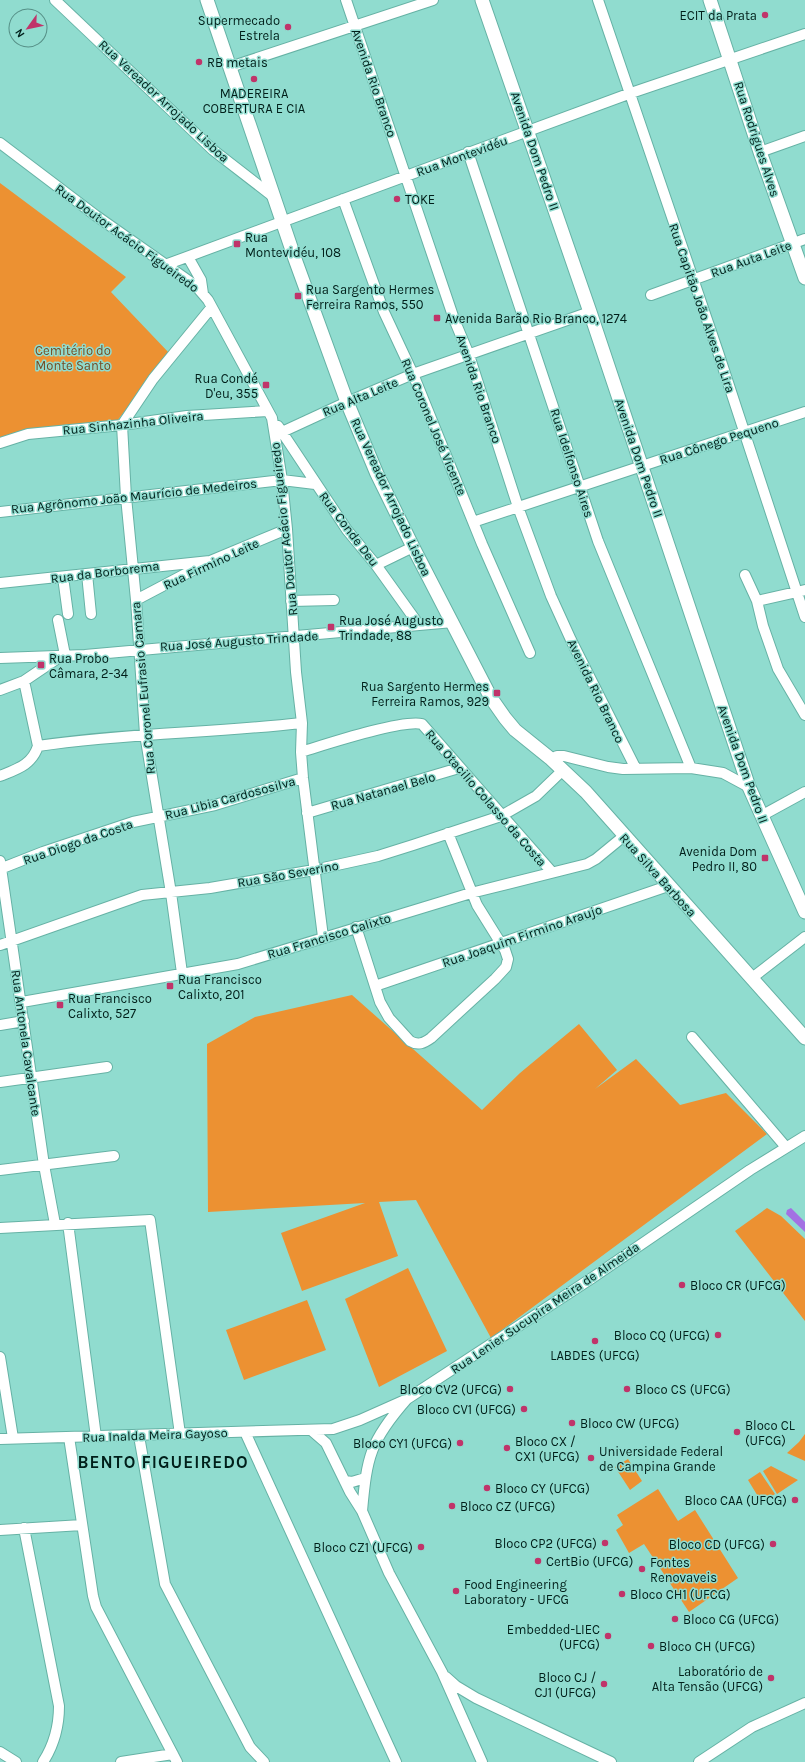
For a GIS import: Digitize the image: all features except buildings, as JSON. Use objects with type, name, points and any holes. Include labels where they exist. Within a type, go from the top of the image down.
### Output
[{"type":"main road","name":"Rua Vereador Arrojado Lisboa","points":[[207,0],[284,222],[295,259],[347,402],[377,474],[413,547],[453,622],[481,680],[505,718]]},
{"type":"main road","name":"Avenida Dom Pedro II","points":[[482,0],[529,132],[749,787],[760,816],[803,904]]},
{"type":"main road","name":"Rua Rodrigues Alves","points":[[710,0],[731,59],[760,152],[805,278]]},
{"type":"main road","name":"Rua Silva Barbosa","points":[[505,718],[515,730],[551,759],[586,792],[668,886],[805,1038]]},
{"type":"street","name":"Rua Vereador Arrojado Lisboa","points":[[55,0],[213,150],[275,198]]},
{"type":"street","name":"Avenida Rio Branco","points":[[346,0],[454,320],[469,355],[518,507],[563,622],[636,769]]},
{"type":"street","points":[[230,67],[433,0]]},
{"type":"street","name":"Rua Capitão João Alves de Lira","points":[[598,0],[631,93],[744,434],[801,591],[805,617]]},
{"type":"street","name":"Rua Montevidéu","points":[[165,265],[284,222],[468,152],[529,132],[631,93],[805,34]]},
{"type":"street","points":[[760,152],[805,136]]},
{"type":"street","name":"Rua Doutor Acácio Figueiredo","points":[[0,143],[165,265],[196,286],[212,308],[270,415],[282,480],[287,529],[294,638],[302,723],[301,752],[303,778],[323,937]]},
{"type":"street","name":"Rua Idelfonso Aires","points":[[468,152],[530,334],[545,383],[581,485],[598,541],[691,768]]},
{"type":"street","name":"Rua Coronel José Vicente","points":[[343,199],[373,284],[413,374],[473,522],[530,653]]},
{"type":"street","name":"Rua Auta Leite","points":[[651,296],[805,239]]},
{"type":"street","points":[[188,257],[200,280],[203,294]]},
{"type":"street","points":[[122,425],[154,379],[212,308]]},
{"type":"street","name":"Rua Alta Leite","points":[[282,432],[413,374],[590,312]]},
{"type":"street","name":"Rua Cônego Pequeno","points":[[473,522],[581,485],[744,434],[805,412]]},
{"type":"street","points":[[270,415],[282,432]]},
{"type":"street","name":"Rua Sinhazinha Oliveira","points":[[0,443],[28,434],[122,425],[187,416],[270,415]]},
{"type":"street","name":"Rua Coronel Eufrasio Camara","points":[[122,425],[131,569],[136,600],[145,734],[157,818],[171,893],[182,973]]},
{"type":"street","name":"Rua Conde Deu","points":[[282,432],[315,484],[347,530],[376,565],[419,625]]},
{"type":"street","name":"Rua Agrônomo João Maurício de Medeiros","points":[[0,512],[282,480],[315,484]]},
{"type":"street","name":"Rua Firmino Leite","points":[[136,600],[210,561],[287,529]]},
{"type":"street","points":[[376,565],[413,547]]},
{"type":"street","name":"Rua da Borborema","points":[[0,583],[210,561]]},
{"type":"street","points":[[87,574],[91,614]]},
{"type":"street","points":[[745,575],[757,601],[763,626],[778,669],[805,715]]},
{"type":"street","points":[[63,577],[68,614]]},
{"type":"street","points":[[757,601],[801,591]]},
{"type":"street","points":[[292,601],[334,600]]},
{"type":"street","points":[[0,690],[24,680],[63,656],[58,620]]},
{"type":"street","name":"Rua José Augusto Trindade","points":[[0,658],[63,656],[294,638],[453,622]]},
{"type":"street","points":[[0,776],[24,766],[36,754],[38,746],[24,680]]},
{"type":"street","points":[[38,746],[80,740],[145,734],[256,728],[302,723]]},
{"type":"street","name":"Rua Otacilio Colasso da Costa","points":[[301,752],[392,727],[413,723],[422,724],[501,816],[551,871]]},
{"type":"street","points":[[551,759],[557,756],[564,756],[608,768],[691,768],[723,773],[749,787]]},
{"type":"street","name":"Rua Natanael Belo","points":[[307,813],[459,768]]},
{"type":"street","name":"Rua São Severino","points":[[0,945],[142,895],[159,892],[171,893],[314,870],[378,856],[501,816],[536,796],[563,770]]},
{"type":"street","name":"Rua Libia Cardososilva","points":[[157,818],[215,805],[303,778]]},
{"type":"street","points":[[760,816],[805,792]]},
{"type":"street","name":"Rua Diogo da Costa","points":[[0,867],[96,833],[132,822],[157,818]]},
{"type":"street","points":[[356,927],[384,1011],[410,1042],[414,1044],[425,1042],[431,1038],[484,990],[506,967],[508,956],[483,917],[471,893],[448,833]]},
{"type":"street","name":"Rua Francisco Calixto","points":[[22,1002],[182,973],[206,971],[238,964],[471,893],[551,871],[592,862],[624,836]]},
{"type":"street","name":"Rua Antonela Cavalcante","points":[[0,867],[22,1002],[31,1078],[44,1165],[55,1224]]},
{"type":"street","name":"Rua Joaquim Firmino Araujo","points":[[375,986],[668,886]]},
{"type":"street","points":[[752,978],[805,937]]},
{"type":"street","points":[[0,1025],[24,1021]]},
{"type":"street","points":[[692,1037],[786,1146]]},
{"type":"street","points":[[0,1082],[107,1067]]},
{"type":"street","name":"Rua Lenier Sucupira Meira de Almeida","points":[[362,1511],[365,1478],[371,1450],[386,1423],[407,1399],[592,1278],[786,1146],[805,1130]]},
{"type":"street","name":"Rua Lenier Sucupira Meira de Almeida","points":[[786,1146],[805,1136]]},
{"type":"street","points":[[0,1170],[114,1156]]},
{"type":"street","points":[[0,1228],[68,1223],[150,1220],[180,1434]]},
{"type":"street","points":[[68,1223],[96,1437]]},
{"type":"street","points":[[0,1357],[13,1438]]},
{"type":"street","name":"Rua Inalda Meira Gayoso","points":[[0,1439],[333,1429],[360,1420],[407,1399]]},
{"type":"street","points":[[378,1411],[383,1414],[386,1423]]},
{"type":"street","points":[[326,1443],[333,1429]]},
{"type":"street","points":[[311,1430],[326,1443],[362,1511],[389,1572],[442,1672],[482,1762]]},
{"type":"street","points":[[244,1432],[396,1762]]},
{"type":"street","points":[[139,1436],[165,1584],[250,1747],[264,1762]]},
{"type":"street","points":[[69,1437],[93,1596],[96,1607],[175,1758],[121,1762]]},
{"type":"street","points":[[345,1481],[352,1482],[365,1478]]},
{"type":"street","points":[[0,1530],[82,1525]]},
{"type":"street","points":[[24,1528],[59,1706],[59,1720],[52,1749],[43,1762]]},
{"type":"street","points":[[442,1672],[456,1686],[476,1698],[611,1762]]},
{"type":"street","points":[[699,1762],[752,1727],[805,1703]]},
{"type":"street","points":[[0,1752],[16,1762]]},
{"type":"green space","name":"Cemitério do Monte Santo","points":[[0,183],[126,277],[111,292],[170,354],[113,426],[0,441]]},
{"type":"green space","points":[[352,995],[482,1110],[520,1073],[579,1024],[617,1070],[595,1089],[636,1059],[680,1105],[726,1093],[767,1134],[491,1338],[416,1200],[379,1202],[398,1256],[302,1291],[281,1233],[365,1203],[208,1212],[207,1044],[255,1017]]},
{"type":"green space","points":[[767,1208],[781,1216],[805,1239],[805,1321],[735,1231]]},
{"type":"green space","points":[[408,1268],[447,1351],[379,1387],[345,1299]]},
{"type":"green space","points":[[307,1300],[326,1350],[244,1380],[226,1330]]},
{"type":"green space","points":[[805,1434],[805,1461],[787,1453]]},
{"type":"green space","points":[[628,1459],[642,1481],[630,1490],[615,1467]]},
{"type":"green space","points":[[771,1466],[798,1480],[777,1494],[763,1471]]},
{"type":"green space","points":[[760,1472],[775,1494],[762,1503],[748,1480]]},
{"type":"green space","points":[[658,1489],[678,1521],[695,1510],[738,1578],[689,1612],[644,1544],[629,1553],[616,1530],[623,1525],[617,1515]]},
{"type":"shaded area","points":[[791,1208],[805,1222],[805,1232],[786,1214],[787,1210]]},
{"type":"place","name":"ECIT da Prata","points":[[765,15]]},
{"type":"place","name":"Supermecado Estrela","points":[[288,27]]},
{"type":"place","name":"RB metais","points":[[199,62]]},
{"type":"place","name":"MADEREIRA COBERTURA E CIA","points":[[254,79]]},
{"type":"place","name":"TOKE","points":[[397,199]]},
{"type":"place","name":"Rua Montevidéu, 108","points":[[237,244]]},
{"type":"place","name":"Rua Sargento Hermes Ferreira Ramos, 550","points":[[298,296]]},
{"type":"place","name":"Avenida Barão Rio Branco, 1274","points":[[437,318]]},
{"type":"place","name":"Rua Condé D'eu, 355","points":[[266,385]]},
{"type":"place","name":"Rua José Augusto Trindade, 88","points":[[331,627]]},
{"type":"place","name":"Rua Probo Câmara, 2-34","points":[[41,665]]},
{"type":"place","name":"Rua Sargento Hermes Ferreira Ramos, 929","points":[[497,693]]},
{"type":"place","name":"Avenida Dom Pedro II, 80","points":[[765,858]]},
{"type":"place","name":"Rua Francisco Calixto, 201","points":[[170,986]]},
{"type":"place","name":"Rua Francisco Calixto, 527","points":[[60,1005]]},
{"type":"place","name":"Bloco CR (UFCG)","points":[[682,1285]]},
{"type":"place","name":"Bloco CQ (UFCG)","points":[[718,1335]]},
{"type":"place","name":"LABDES (UFCG)","points":[[595,1341]]},
{"type":"place","name":"Bloco CV2 (UFCG)","points":[[510,1389]]},
{"type":"place","name":"Bloco CS (UFCG)","points":[[627,1389]]},
{"type":"place","name":"Bloco CV1 (UFCG)","points":[[524,1409]]},
{"type":"place","name":"Bloco CW (UFCG)","points":[[572,1423]]},
{"type":"place","name":"Bloco CL (UFCG)","points":[[737,1432]]},
{"type":"place","name":"Bloco CY1 (UFCG)","points":[[460,1443]]},
{"type":"place","name":"Bloco CX / CX1 (UFCG)","points":[[507,1448]]},
{"type":"place","name":"Universidade Federal de Campina Grande","points":[[591,1458]]},
{"type":"place","name":"Bloco CY (UFCG)","points":[[487,1488]]},
{"type":"place","name":"Bloco CAA (UFCG)","points":[[795,1500]]},
{"type":"place","name":"Bloco CZ (UFCG)","points":[[452,1506]]},
{"type":"place","name":"Bloco CP2 (UFCG)","points":[[605,1543]]},
{"type":"place","name":"Bloco CD (UFCG)","points":[[773,1544]]},
{"type":"place","name":"Bloco CZ1 (UFCG)","points":[[421,1547]]},
{"type":"place","name":"CertBio (UFCG)","points":[[538,1561]]},
{"type":"place","name":"Fontes Renovaveis","points":[[642,1569]]},
{"type":"place","name":"Food Engineering Laboratory - UFCG","points":[[456,1591]]},
{"type":"place","name":"Bloco CH1 (UFCG)","points":[[622,1594]]},
{"type":"place","name":"Bloco CG (UFCG)","points":[[675,1619]]},
{"type":"place","name":"Embedded-LIEC (UFCG)","points":[[608,1636]]},
{"type":"place","name":"Bloco CH (UFCG)","points":[[651,1646]]},
{"type":"place","name":"Laboratório de Alta Tensão (UFCG)","points":[[771,1678]]},
{"type":"place","name":"Bloco CJ / CJ1 (UFCG)","points":[[604,1684]]},
{"type":"district","name":"BENTO FIGUEIREDO","points":[[163,1462]]}]
